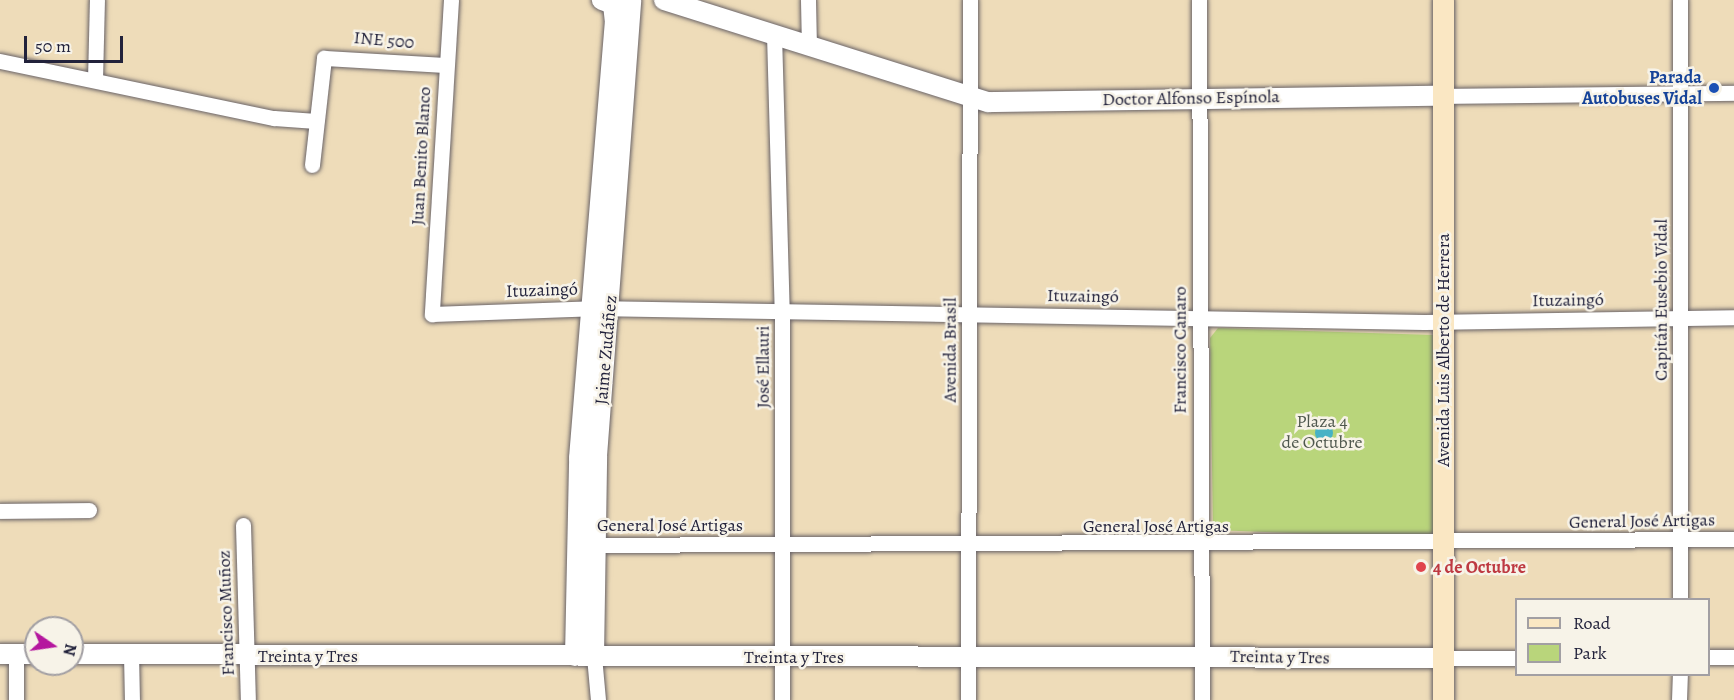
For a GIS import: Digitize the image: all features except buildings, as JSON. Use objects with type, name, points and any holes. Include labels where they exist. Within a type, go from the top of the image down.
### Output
[{"type":"main road","name":"Avenida Luis Alberto de Herrera","points":[[1443,0],[1443,700]]},
{"type":"street","points":[[95,80],[97,0]]},
{"type":"street","name":"Juan Benito Blanco","points":[[432,314],[450,0]]},
{"type":"street","name":"Doctor Alfonso Espínola","points":[[664,0],[969,99],[1734,93]]},
{"type":"street","points":[[808,0],[809,46]]},
{"type":"street","name":"Avenida Brasil","points":[[968,700],[971,314],[970,0]]},
{"type":"street","name":"Francisco Canaro","points":[[1199,0],[1202,700]]},
{"type":"street","name":"Capitán Eusebio Vidal","points":[[1680,0],[1680,598]]},
{"type":"street","name":"Jaime Zudáñez","points":[[598,700],[584,656],[587,545],[597,456],[600,309],[616,1]]},
{"type":"street","name":"José Ellauri","points":[[774,34],[782,314],[782,700]]},
{"type":"street","name":"INE 500","points":[[316,122],[321,62],[330,56],[446,65]]},
{"type":"street","points":[[0,61],[274,118],[316,122],[312,165]]},
{"type":"street","name":"Ituzaingó","points":[[432,314],[600,309],[782,314],[971,314],[1443,322],[1734,317]]},
{"type":"street","points":[[0,511],[89,510]]},
{"type":"street","name":"Francisco Muñoz","points":[[243,525],[248,700]]},
{"type":"street","name":"General José Artigas","points":[[587,545],[783,543],[1200,546],[1734,540]]},
{"type":"street","points":[[16,700],[8,654],[24,654]]},
{"type":"street","name":"Treinta y Tres","points":[[84,654],[1515,658]]},
{"type":"street","points":[[131,654],[132,700]]},
{"type":"street","points":[[1710,657],[1734,657]]},
{"type":"street","points":[[1679,700],[1680,676]]},
{"type":"green space","name":"Plaza 4 de Octubre","points":[[1218,328],[1433,335],[1434,532],[1426,538],[1213,530],[1210,338]]},
{"type":"water","points":[[1320,424],[1328,424],[1333,429],[1331,440],[1320,442],[1315,437],[1315,429]]},
{"type":"place","name":"Parada Autobuses Vidal","points":[[1714,88]]},
{"type":"place","name":"4 de Octubre","points":[[1421,567]]}]
